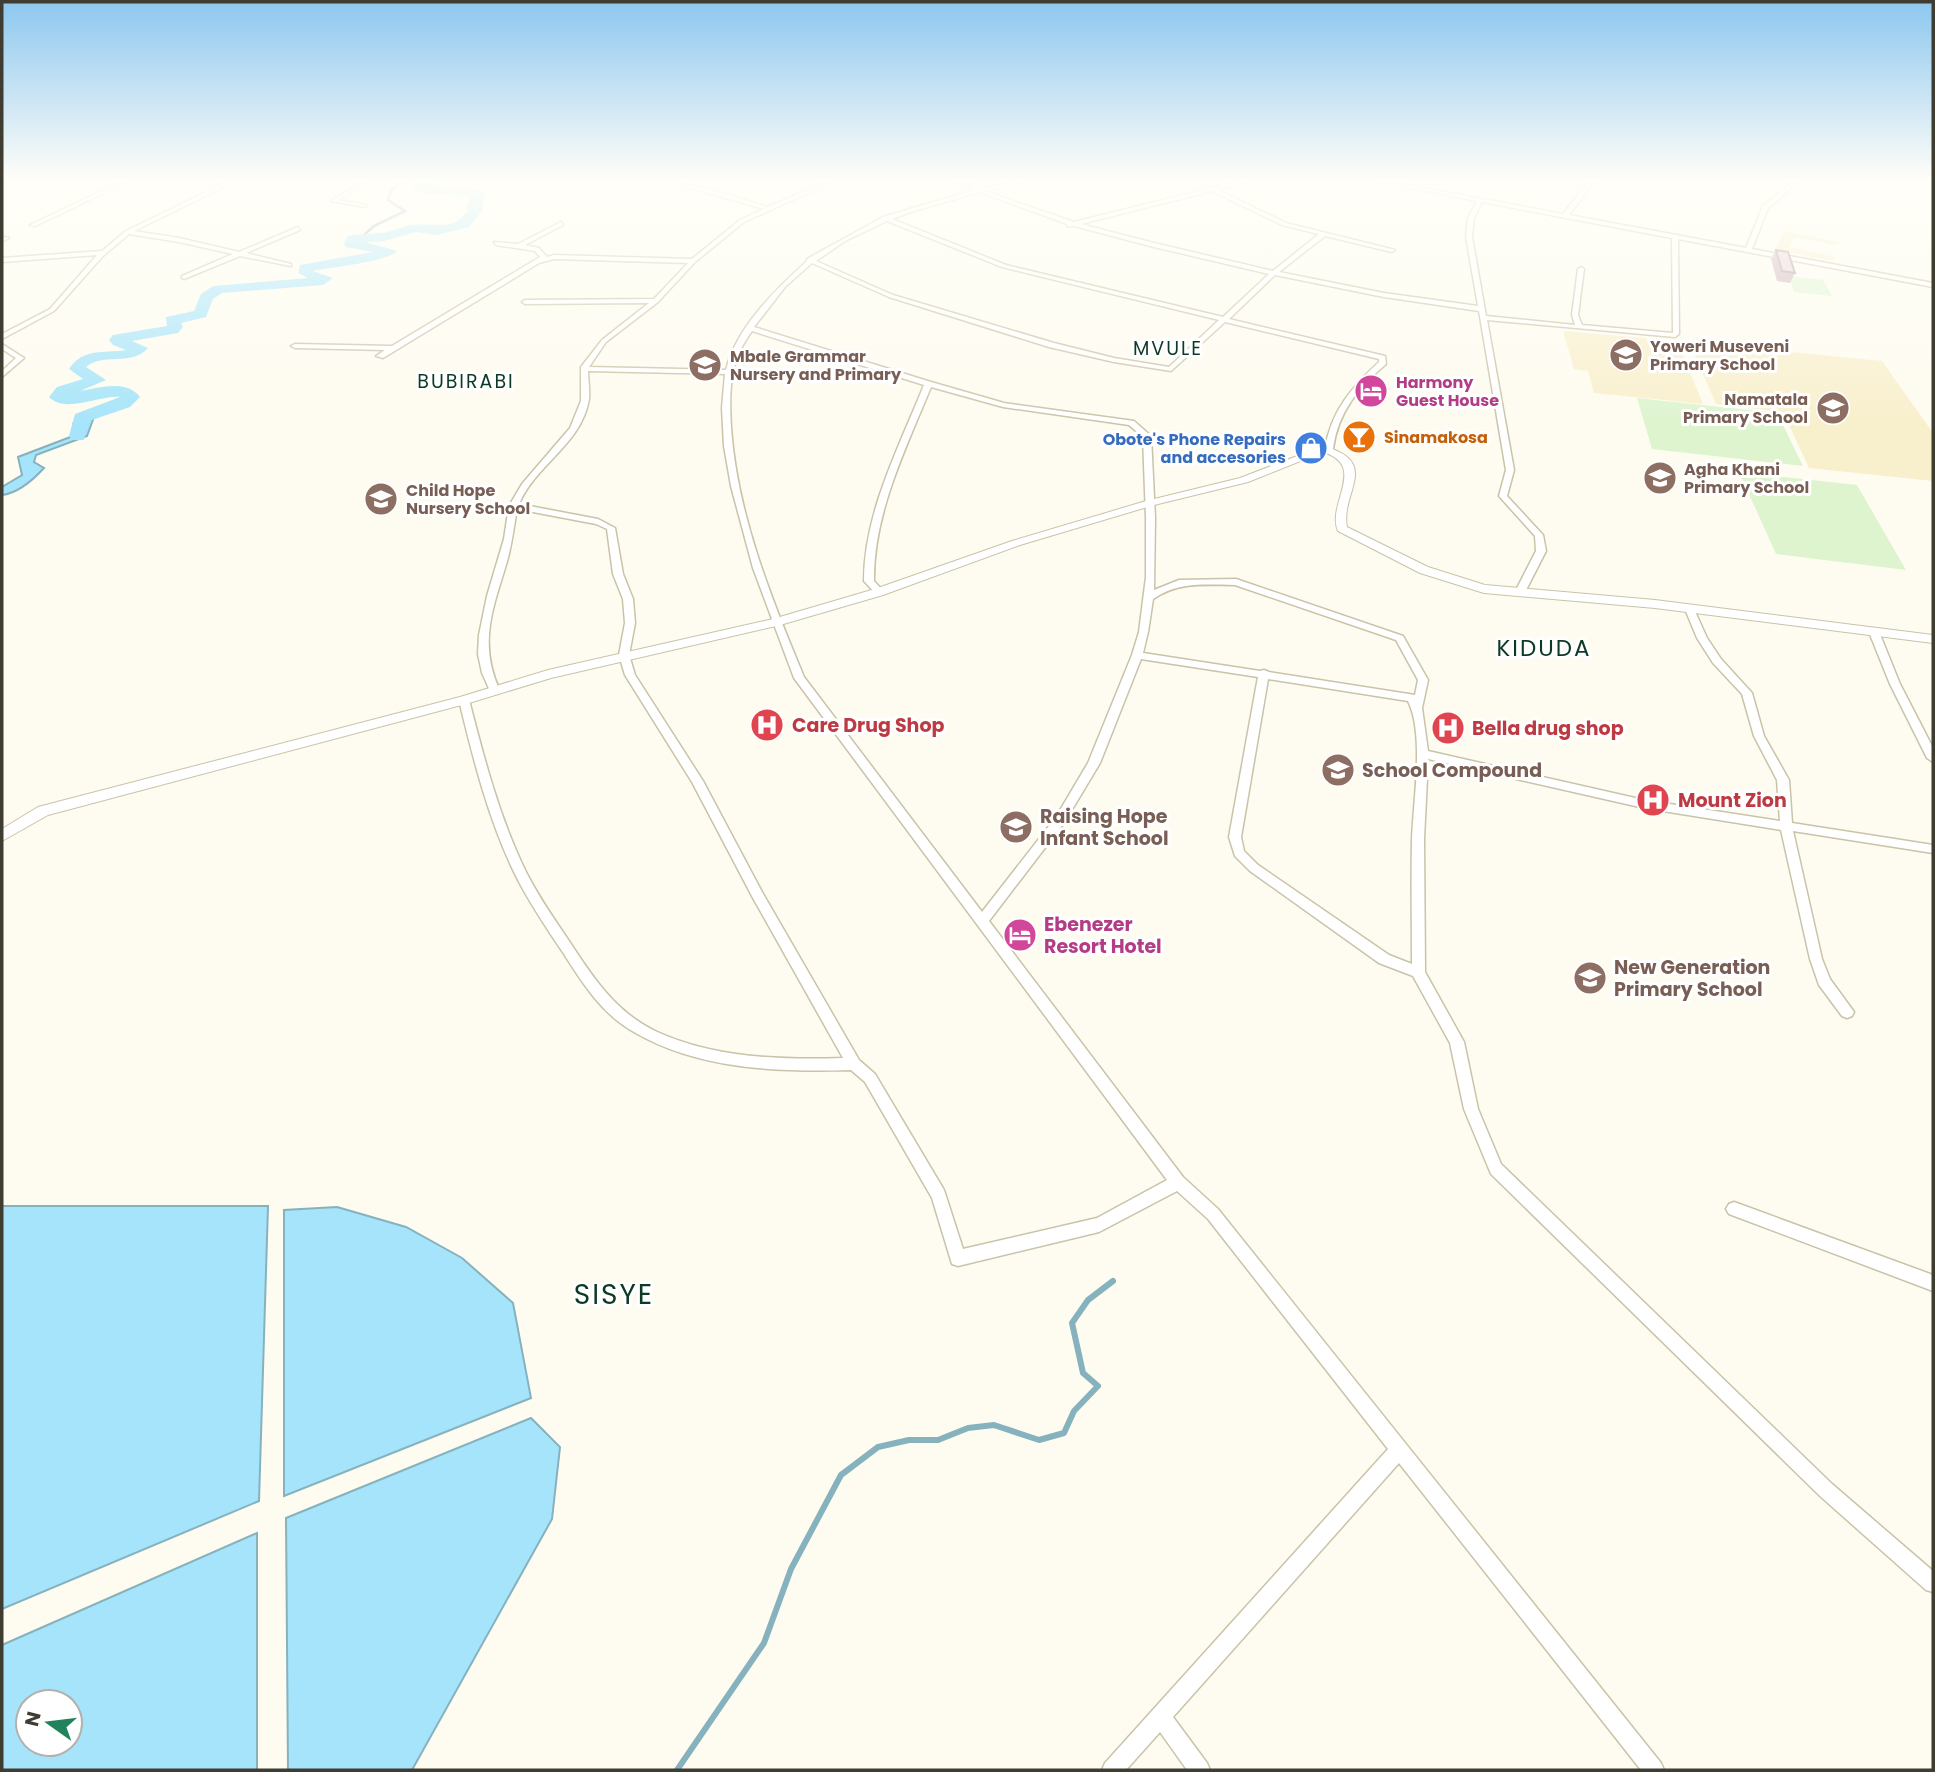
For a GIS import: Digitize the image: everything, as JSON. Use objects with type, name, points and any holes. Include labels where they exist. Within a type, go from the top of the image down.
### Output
[{"type":"street","points":[[2,337],[52,310],[93,264]]},
{"type":"street","points":[[184,277],[217,264]]},
{"type":"street","points":[[282,264],[289,265]]},
{"type":"street","points":[[380,356],[534,264]]},
{"type":"street","points":[[495,691],[486,678],[486,617],[508,538],[513,506],[525,487],[560,449],[579,416],[585,402],[584,369],[604,341],[656,301],[691,264]]},
{"type":"street","points":[[806,264],[784,284],[737,346],[729,372],[726,448],[776,622],[799,678],[1178,1182],[1213,1214],[1648,1768]]},
{"type":"street","points":[[818,264],[891,296],[1080,352],[1171,369],[1286,264]]},
{"type":"street","points":[[998,264],[1382,358],[1383,362],[1363,380],[1338,410],[1331,425],[1329,449]]},
{"type":"street","points":[[1234,264],[1483,313],[1579,328],[1668,337],[1676,334],[1675,264]]},
{"type":"street","points":[[1474,264],[1510,470],[1503,496],[1539,535],[1541,551],[1520,592]]},
{"type":"street","points":[[1817,264],[1933,285]]},
{"type":"street","points":[[1579,328],[1574,315],[1581,269]]},
{"type":"street","points":[[525,302],[656,301]]},
{"type":"street","points":[[750,328],[1003,405],[1131,423],[1147,436],[1150,503],[1147,599],[1137,655],[1099,752],[1080,786],[1060,820],[983,920]]},
{"type":"street","points":[[2,346],[20,358],[2,375]]},
{"type":"street","points":[[295,346],[393,348]]},
{"type":"street","points":[[584,369],[729,372]]},
{"type":"street","points":[[879,592],[869,581],[868,552],[898,460],[928,384]]},
{"type":"street","points":[[1329,449],[1346,463],[1352,479],[1340,519],[1342,529],[1452,580],[1484,589],[1690,609],[1933,639]]},
{"type":"street","points":[[2,836],[43,811],[464,700],[624,654],[776,622],[879,592],[1016,543],[1150,503],[1244,480],[1329,449]]},
{"type":"street","points":[[513,506],[611,527],[618,575],[628,599],[630,623],[624,654],[630,675],[698,781],[757,895],[854,1064],[870,1078],[939,1195],[958,1258],[1100,1225],[1178,1182]]},
{"type":"street","points":[[1147,599],[1162,589],[1179,583],[1236,582],[1400,638],[1423,680],[1417,708]]},
{"type":"street","points":[[1690,609],[1702,638],[1717,661],[1747,694],[1759,736],[1783,780],[1786,826],[1816,959],[1824,981],[1847,1012]]},
{"type":"street","points":[[1874,632],[1895,684],[1928,734],[1933,758]]},
{"type":"street","points":[[1137,655],[1412,698],[1417,708],[1423,754],[1418,839],[1418,972],[1457,1042],[1471,1109],[1496,1169],[1826,1490],[1933,1583]]},
{"type":"street","points":[[1264,673],[1235,837],[1239,853],[1254,868],[1384,958],[1418,972]]},
{"type":"street","points":[[464,700],[485,783],[513,856],[532,896],[605,1005],[650,1034],[687,1049],[749,1063],[854,1064]]},
{"type":"street","points":[[1423,754],[1644,804],[1933,849]]},
{"type":"street","points":[[1734,1209],[1933,1283]]},
{"type":"street","points":[[1112,1770],[1399,1450]]},
{"type":"street","points":[[1160,1716],[1200,1770]]},
{"type":"shaded area","name":"Yoweri Museveni Primary School","points":[[1563,331],[1677,341],[1703,404],[1594,393],[1588,371],[1574,369]]},
{"type":"shaded area","name":"Namatala Primary School","points":[[1689,342],[1882,361],[1933,433],[1933,481],[1809,468],[1783,412],[1716,404]]},
{"type":"green space","points":[[1789,276],[1823,280],[1832,296],[1794,292]]},
{"type":"green space","points":[[1637,398],[1777,413],[1803,466],[1652,449]]},
{"type":"green space","points":[[1739,472],[1857,485],[1906,570],[1776,554]]},
{"type":"water","points":[[82,413],[104,413],[94,417],[87,436],[36,455],[34,462],[44,468],[20,489],[2,495],[2,487],[22,475],[18,457],[73,436],[73,424]]},
{"type":"water","points":[[2,1206],[268,1206],[259,1501],[2,1609]]},
{"type":"water","points":[[337,1207],[406,1227],[462,1258],[513,1303],[531,1398],[284,1496],[284,1210]]},
{"type":"water","points":[[531,1418],[560,1447],[552,1519],[412,1770],[288,1770],[286,1518]]},
{"type":"water","points":[[257,1533],[257,1770],[2,1770],[2,1645]]},
{"type":"building","points":[[1780,264],[1792,264],[1795,273],[1782,271]]},
{"type":"waterway","points":[[78,436],[81,418],[124,403],[131,397],[127,393],[112,391],[64,399],[58,397],[63,391],[98,380],[77,369],[82,362],[96,356],[131,353],[140,348],[119,342],[119,338],[172,330],[175,327],[172,320],[201,314],[206,297],[218,289],[318,282],[326,278],[305,273],[305,268],[325,264]]},
{"type":"waterway","points":[[677,1770],[764,1643],[791,1569],[841,1475],[878,1447],[909,1440],[938,1440],[968,1428],[994,1425],[1039,1440],[1064,1433],[1074,1411],[1098,1386],[1083,1373],[1072,1323],[1088,1300],[1113,1281]]},
{"type":"place","name":"Yoweri Museveni Primary School","points":[[1626,355]]},
{"type":"place","name":"Mbale Grammar Nursery and Primary","points":[[705,365]]},
{"type":"place","name":"Harmony Guest House","points":[[1371,391]]},
{"type":"place","name":"Namatala Primary School","points":[[1833,408]]},
{"type":"place","name":"Sinamakosa","points":[[1359,437]]},
{"type":"place","name":"Obote's Phone Repairs and accesories","points":[[1311,448]]},
{"type":"place","name":"Agha Khani Primary School","points":[[1660,478]]},
{"type":"place","name":"Child Hope Nursery School","points":[[381,499]]},
{"type":"place","name":"Care Drug Shop","points":[[767,725]]},
{"type":"place","name":"Bella drug shop","points":[[1448,728]]},
{"type":"place","name":"School Compound","points":[[1338,770]]},
{"type":"place","name":"Mount Zion","points":[[1653,800]]},
{"type":"place","name":"Raising Hope Infant School","points":[[1016,827]]},
{"type":"place","name":"Ebenezer Resort Hotel","points":[[1020,935]]},
{"type":"place","name":"New Generation Primary School","points":[[1590,978]]},
{"type":"district","name":"MVULE","points":[[1168,348]]},
{"type":"district","name":"BUBIRABI","points":[[466,381]]},
{"type":"district","name":"KIDUDA","points":[[1544,648]]},
{"type":"district","name":"SISYE","points":[[614,1294]]}]
